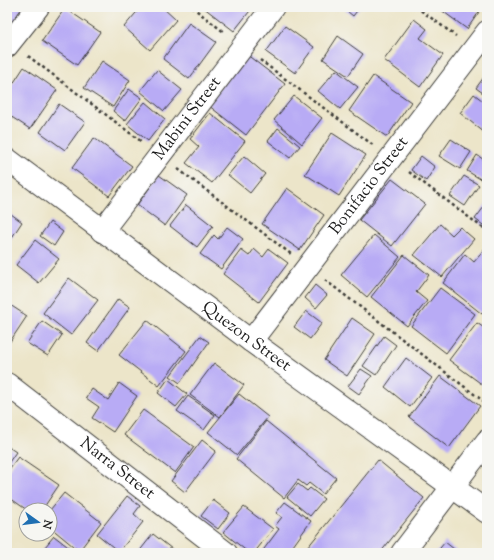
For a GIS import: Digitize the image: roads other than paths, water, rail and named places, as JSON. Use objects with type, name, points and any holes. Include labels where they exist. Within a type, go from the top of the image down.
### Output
[{"type":"street","points":[[8,44],[38,7]]},
{"type":"street","name":"Mabini Street","points":[[102,231],[273,7]]},
{"type":"street","name":"Bonifacio Street","points":[[251,341],[487,32]]},
{"type":"street","name":"Quezon Street","points":[[7,159],[251,341],[487,512]]},
{"type":"street","name":"Narra Street","points":[[7,384],[226,553]]},
{"type":"street","points":[[402,553],[487,441]]}]
